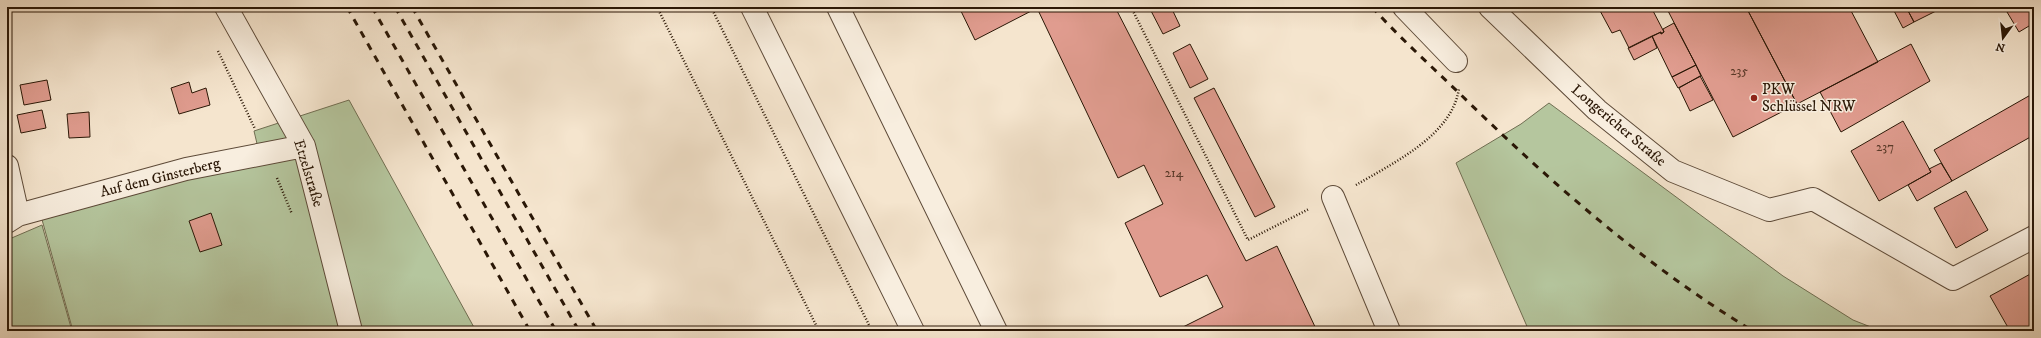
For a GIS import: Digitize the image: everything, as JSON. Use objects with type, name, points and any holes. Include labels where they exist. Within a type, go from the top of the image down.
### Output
[{"type":"street","name":"Etzelstraße","points":[[226,7],[304,146],[351,331]]},
{"type":"street","points":[[752,7],[913,331]]},
{"type":"street","points":[[838,7],[996,331]]},
{"type":"street","points":[[1404,7],[1456,61]]},
{"type":"street","name":"Longericher Straße","points":[[1490,7],[1597,110],[1673,171],[1769,210],[1813,198],[1953,279],[2034,237]]},
{"type":"street","name":"Auf dem Ginsterberg","points":[[7,166],[12,218],[186,169],[304,146]]},
{"type":"street","points":[[1333,197],[1389,331]]},
{"type":"path","points":[[658,7],[818,331]]},
{"type":"path","points":[[711,7],[872,331]]},
{"type":"path","points":[[1131,7],[1248,240],[1333,197],[1405,156],[1430,138],[1451,113],[1458,93],[1460,82],[1456,61]]},
{"type":"green space","points":[[349,100],[476,331],[73,331],[41,216],[259,152],[254,131]]},
{"type":"green space","points":[[1549,103],[1783,276],[1853,320],[1881,331],[1529,331],[1456,163],[1521,124]]},
{"type":"green space","points":[[42,225],[72,331],[7,331],[7,240]]},
{"type":"building","points":[[959,7],[1115,7],[1246,261],[1277,246],[1317,331],[1180,331],[1179,329],[1223,307],[1207,275],[1160,297],[1125,223],[1163,204],[1144,165],[1118,178],[1037,8],[975,40]]},
{"type":"building","points":[[1149,7],[1171,7],[1180,26],[1163,34]]},
{"type":"building","points":[[1598,7],[1651,7],[1664,32],[1661,34],[1661,32],[1629,48],[1620,30],[1612,33]]},
{"type":"building","points":[[1666,7],[1746,7],[1797,104],[1733,137]]},
{"type":"building","points":[[1746,7],[1849,7],[1878,62],[1797,104]]},
{"type":"building","points":[[1892,7],[1906,7],[1914,22],[1903,28]]},
{"type":"building","points":[[1906,7],[1944,7],[1914,22]]},
{"type":"building","points":[[2016,7],[2034,7],[2034,23],[2019,32],[2007,12]]},
{"type":"building","points":[[1674,23],[1696,65],[1672,77],[1652,36],[1661,32],[1661,34],[1664,32],[1663,29]]},
{"type":"building","points":[[1652,36],[1657,48],[1634,60],[1628,48]]},
{"type":"building","points":[[1190,44],[1208,79],[1190,88],[1173,53]]},
{"type":"building","points":[[1911,44],[1930,81],[1841,132],[1820,92]]},
{"type":"building","points":[[1696,65],[1701,76],[1678,88],[1672,77]]},
{"type":"building","points":[[1700,76],[1713,100],[1690,111],[1679,88]]},
{"type":"building","points":[[47,80],[51,100],[24,105],[20,85]]},
{"type":"building","points":[[189,82],[192,93],[206,88],[210,105],[179,114],[171,88]]},
{"type":"building","points":[[1214,88],[1275,207],[1255,217],[1194,98]]},
{"type":"building","points":[[2034,93],[2034,135],[1952,181],[1934,150]]},
{"type":"building","points":[[42,110],[46,128],[21,133],[17,115]]},
{"type":"building","points":[[89,112],[90,137],[69,138],[67,114]]},
{"type":"building","points":[[1903,121],[1931,172],[1879,201],[1851,151]]},
{"type":"building","points":[[1941,163],[1952,181],[1917,201],[1908,185],[1931,172],[1929,169]]},
{"type":"building","points":[[1966,191],[1988,230],[1956,248],[1934,208]]},
{"type":"building","points":[[211,213],[222,245],[200,252],[189,221]]},
{"type":"building","points":[[2034,272],[2034,325],[2023,331],[2010,331],[1990,296]]},
{"type":"railway","points":[[347,7],[530,331]]},
{"type":"railway","points":[[372,7],[556,331]]},
{"type":"railway","points":[[395,7],[579,331]]},
{"type":"railway","points":[[412,7],[597,331]]},
{"type":"railway","points":[[1372,7],[1403,40],[1527,158],[1599,220],[1674,278],[1753,331]]},
{"type":"place","name":"PKW Schlüssel NRW","points":[[1754,98]]}]
